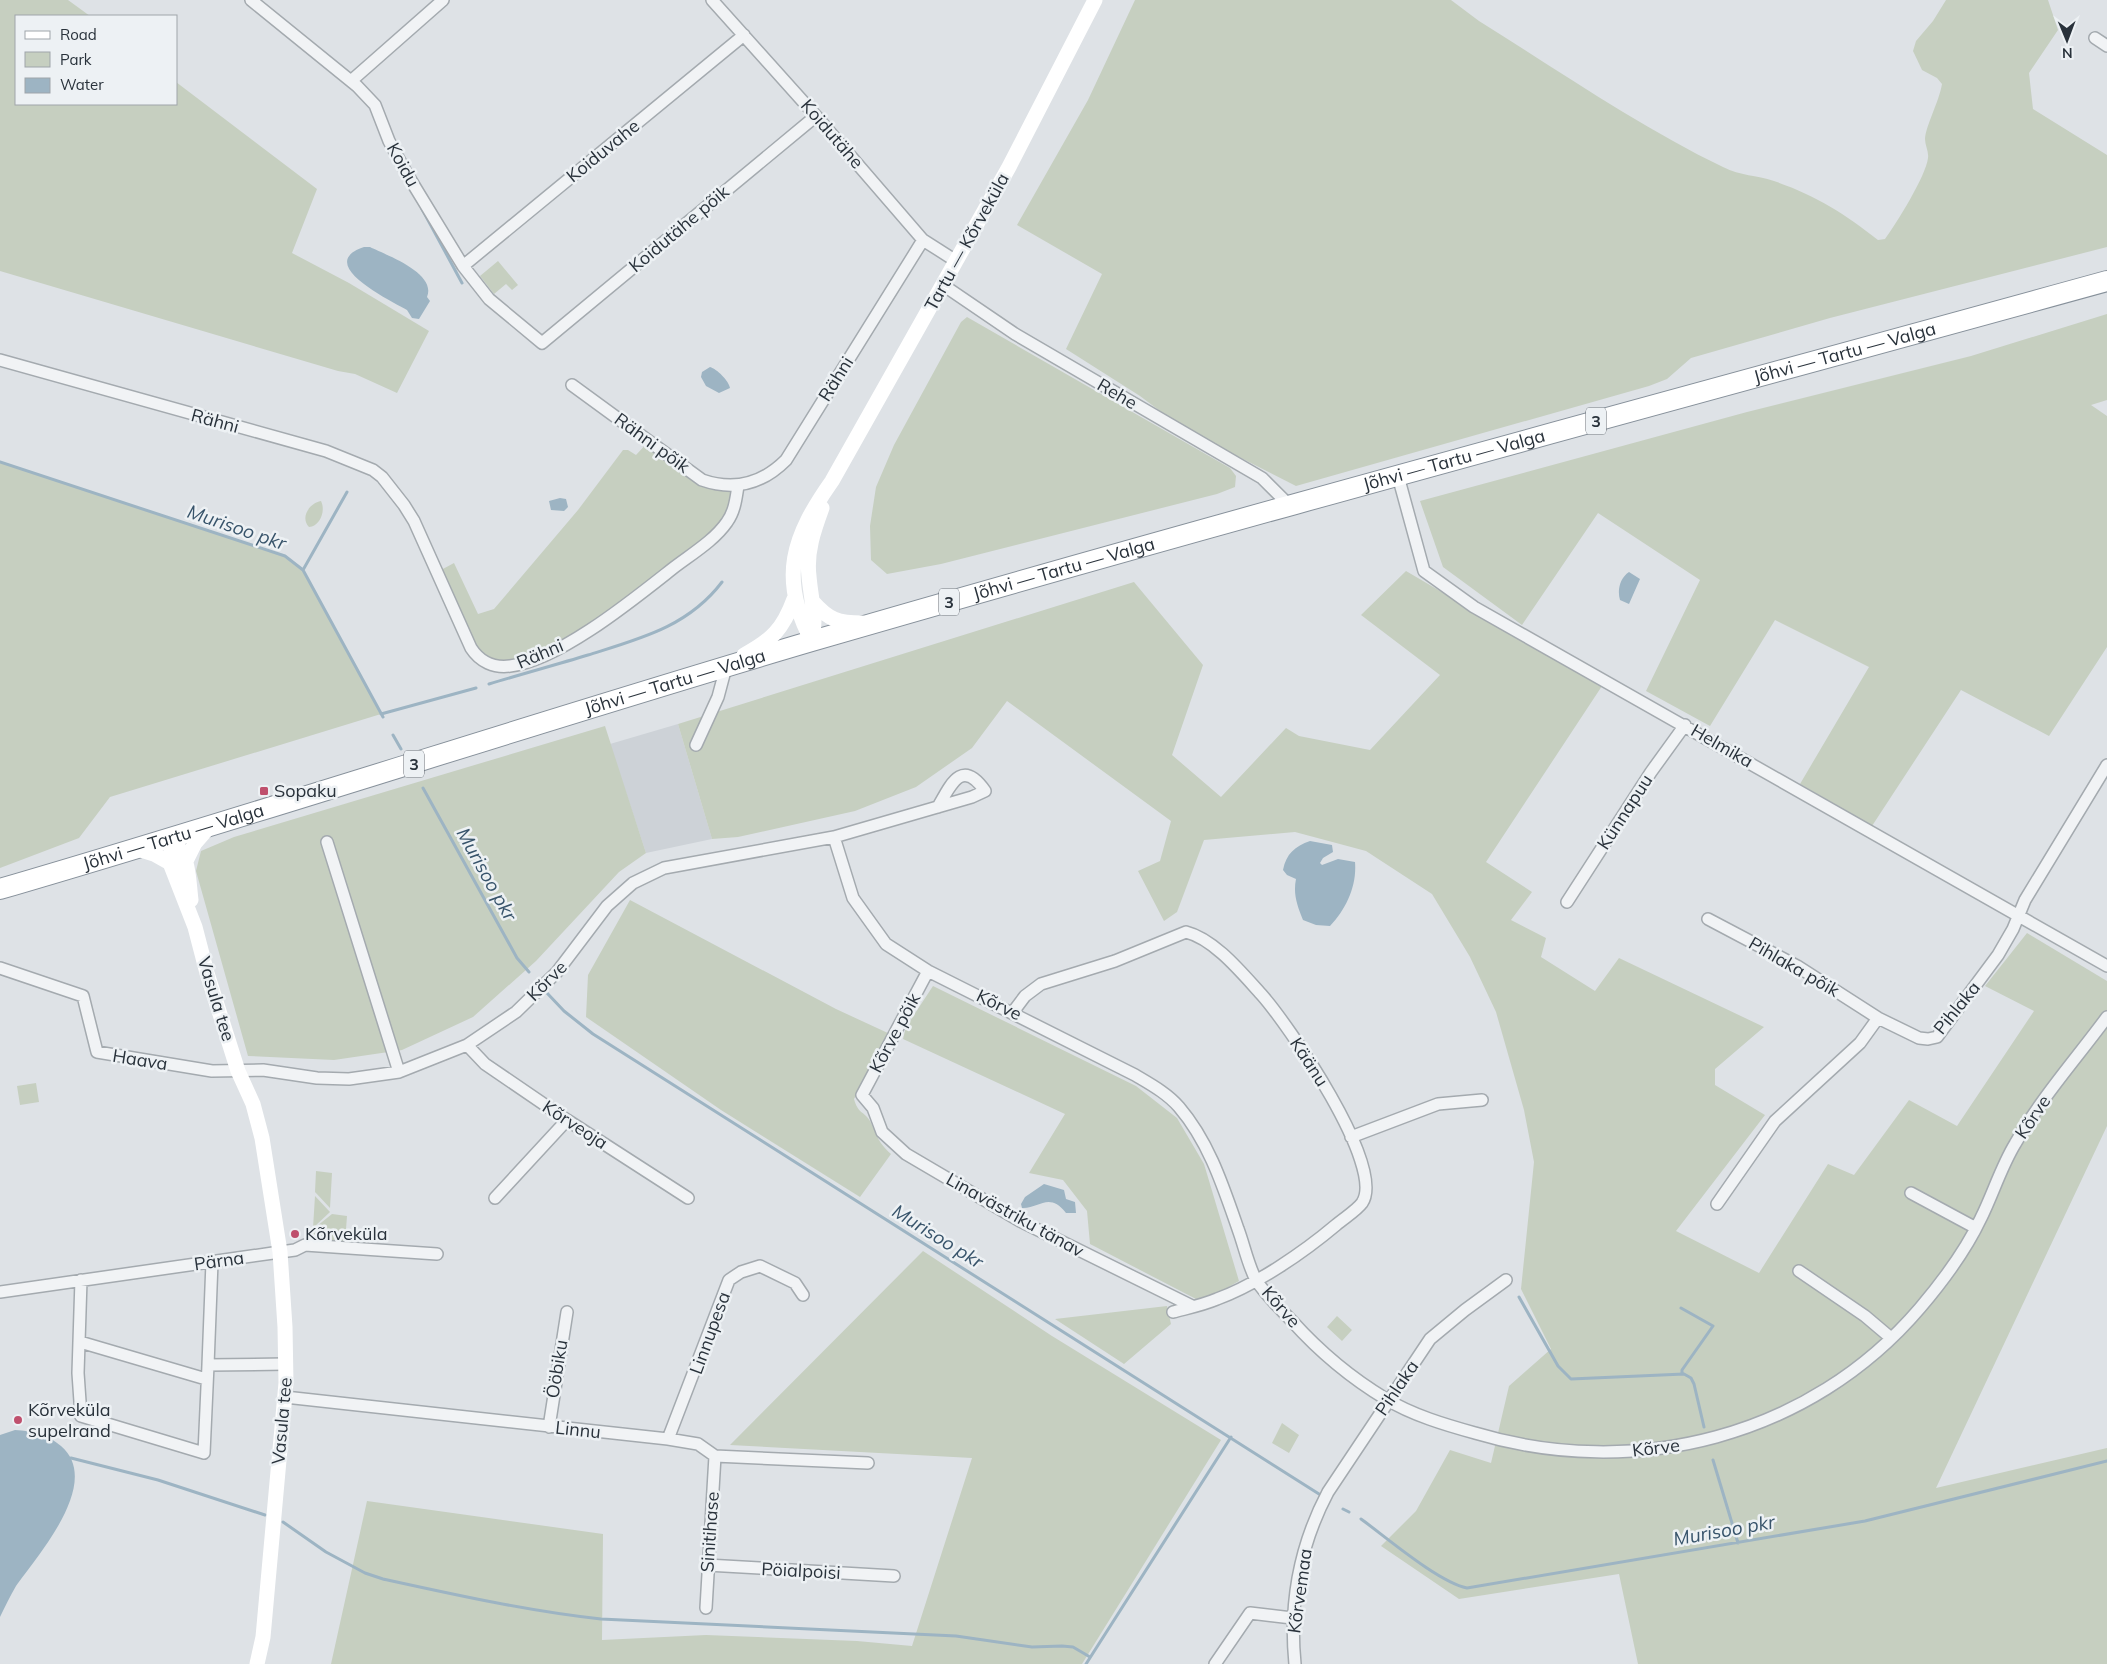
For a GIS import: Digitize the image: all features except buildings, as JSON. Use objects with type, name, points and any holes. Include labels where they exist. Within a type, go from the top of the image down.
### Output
[{"type":"highway","name":"Jõhvi — Tartu — Valga","points":[[0,889],[172,839],[812,641],[1289,505],[2107,281]]},
{"type":"main road","name":"Tartu — Kõrveküla","points":[[812,641],[803,625],[794,599],[792,573],[796,546],[814,506],[832,481],[1009,167],[1095,0]]},
{"type":"main road","name":"Tartu — Kõrveküla","points":[[812,641],[816,623],[808,574],[810,541],[832,481]]},
{"type":"main road","points":[[719,669],[759,647],[779,632],[788,617],[794,599]]},
{"type":"main road","points":[[813,602],[830,619],[845,623],[876,623]]},
{"type":"main road","points":[[187,859],[195,843],[209,827]]},
{"type":"main road","points":[[172,839],[182,849],[187,859]]},
{"type":"main road","name":"Vasula tee","points":[[172,839],[170,863],[195,927],[238,1071],[246,1085],[260,1130],[267,1172],[266,1179],[280,1252],[286,1364],[285,1397],[263,1637],[257,1664]]},
{"type":"main road","points":[[138,848],[170,863]]},
{"type":"main road","name":"Vasula tee","points":[[187,859],[195,927]]},
{"type":"street","points":[[351,81],[444,0]]},
{"type":"street","name":"Koidutähe","points":[[712,0],[816,116],[923,240],[956,261]]},
{"type":"street","name":"Koidu","points":[[255,1],[351,81],[375,105],[389,141],[406,174],[463,266],[489,299],[542,343]]},
{"type":"street","name":"Koiduvahe","points":[[463,266],[744,35]]},
{"type":"street","points":[[2095,38],[2107,46]]},
{"type":"street","name":"Koidutähe põik","points":[[542,343],[816,116]]},
{"type":"street","name":"Rähni","points":[[0,360],[326,452],[372,470],[382,477],[414,521],[471,648],[481,660],[492,666],[510,667],[534,660],[582,635],[702,546],[727,523],[734,510],[738,486],[761,479],[774,472],[786,460],[923,240]]},
{"type":"street","name":"Rehe","points":[[943,285],[1014,334],[1262,478],[1289,505]]},
{"type":"street","name":"Rähni põik","points":[[572,385],[702,480],[717,485],[738,486]]},
{"type":"street","name":"Helmika","points":[[1398,476],[1424,571],[1474,606],[2107,966]]},
{"type":"street","points":[[696,746],[718,697],[719,669]]},
{"type":"street","name":"Künnapuu","points":[[1567,902],[1650,772],[1685,725]]},
{"type":"street","name":"Pihlaka","points":[[1878,1018],[1919,1038],[1928,1039],[1937,1036],[1998,955],[2018,916],[2107,765]]},
{"type":"street","name":"Kõrve","points":[[238,1071],[271,1071],[317,1078],[349,1079],[398,1072],[468,1045],[516,1012],[557,972],[607,906],[633,883],[664,868],[834,837],[938,807],[985,791],[976,778],[965,774],[958,776],[938,807]]},
{"type":"street","name":"Kõrve","points":[[834,837],[853,898],[886,944],[928,971],[1013,1012],[1135,1075],[1160,1090],[1178,1106],[1202,1139],[1216,1166],[1256,1280],[1291,1321],[1340,1368],[1388,1401],[1452,1426],[1524,1447],[1564,1452],[1618,1453],[1657,1450],[1699,1442],[1736,1432],[1770,1419],[1800,1405],[1831,1384],[1891,1338],[1920,1309],[1952,1267],[1976,1228],[2012,1148],[2031,1117],[2107,1017]]},
{"type":"street","points":[[327,842],[398,1072]]},
{"type":"street","name":"Pihlaka põik","points":[[1708,919],[1797,966],[1878,1018]]},
{"type":"street","name":"Käänu","points":[[1013,1012],[1025,996],[1041,984],[1115,961],[1186,932],[1196,934],[1221,954],[1261,994],[1302,1048],[1335,1104],[1351,1137],[1364,1172],[1367,1189],[1362,1203],[1320,1238],[1256,1280],[1218,1299],[1173,1312]]},
{"type":"street","name":"Haava","points":[[0,968],[82,996],[98,1052],[212,1071],[238,1071]]},
{"type":"street","name":"Kõrve põik","points":[[862,1095],[928,971]]},
{"type":"street","points":[[1717,1204],[1775,1121],[1860,1043],[1878,1018]]},
{"type":"street","name":"Kõrveoja","points":[[468,1045],[485,1064],[567,1120],[688,1198]]},
{"type":"street","name":"Linavästriku tänav","points":[[862,1095],[873,1108],[882,1132],[906,1154],[1020,1220],[1192,1306]]},
{"type":"street","points":[[1351,1137],[1438,1104],[1482,1100]]},
{"type":"street","points":[[495,1198],[567,1120]]},
{"type":"street","points":[[1912,1193],[1976,1228]]},
{"type":"street","name":"Pärna","points":[[0,1292],[295,1250],[305,1245],[437,1254]]},
{"type":"street","points":[[81,1280],[78,1378],[81,1416],[204,1453],[212,1262]]},
{"type":"street","name":"Linnupesa","points":[[668,1439],[729,1280],[741,1272],[760,1266],[794,1283],[802,1295]]},
{"type":"street","points":[[1799,1271],[1850,1305],[1891,1338]]},
{"type":"street","name":"Pihlaka","points":[[1314,1519],[1328,1492],[1430,1339],[1506,1280]]},
{"type":"street","name":"Ööbiku","points":[[549,1427],[567,1312]]},
{"type":"street","points":[[80,1342],[206,1379]]},
{"type":"street","points":[[208,1366],[286,1364]]},
{"type":"street","name":"Linnu","points":[[285,1397],[668,1439],[698,1444],[715,1456],[868,1463]]},
{"type":"street","name":"Sinitihase","points":[[706,1608],[707,1565],[715,1456]]},
{"type":"street","name":"Kõrvemaa","points":[[1295,1664],[1292,1618],[1302,1558],[1314,1519]]},
{"type":"street","name":"Pöialpoisi","points":[[707,1565],[894,1576]]},
{"type":"street","points":[[1215,1664],[1250,1613],[1292,1618]]},
{"type":"shaded area","points":[[678,724],[712,839],[646,853],[610,744]]},
{"type":"green space","points":[[0,0],[68,0],[89,15],[15,15],[15,105],[178,105],[178,84],[317,189],[292,253],[349,283],[429,331],[397,393],[355,374],[338,371],[0,271]]},
{"type":"green space","points":[[1135,0],[1451,0],[1479,21],[1661,134],[1730,170],[1789,186],[1816,199],[1841,213],[1878,240],[1885,239],[1903,212],[1922,176],[1928,158],[1925,141],[1926,133],[1942,84],[1937,78],[1922,70],[1913,51],[1916,41],[1933,21],[1946,0],[2048,0],[2058,30],[2029,73],[2033,109],[2107,155],[2107,247],[1830,318],[1691,358],[1667,379],[1649,386],[1296,486],[1184,429],[1140,396],[1066,349],[1102,274],[1017,225],[1088,100]]},
{"type":"green space","points":[[498,261],[518,285],[512,290],[506,284],[494,294],[480,276]]},
{"type":"green space","points":[[2107,314],[2107,400],[2091,405],[2107,416],[2107,647],[2049,736],[1961,690],[1872,826],[1800,784],[1869,667],[1775,620],[1710,726],[1646,691],[1700,580],[1598,513],[1522,625],[1443,567],[1420,501],[1747,412],[1971,356]]},
{"type":"green space","points":[[967,317],[1230,468],[1236,476],[1235,487],[1217,494],[941,564],[887,574],[871,560],[870,526],[876,487],[894,445],[961,322]]},
{"type":"green space","points":[[649,441],[702,480],[738,486],[727,523],[582,635],[510,667],[485,657],[476,645],[441,570],[454,563],[478,614],[494,609],[578,510],[623,450],[628,450],[636,455]]},
{"type":"green space","points":[[0,462],[285,556],[303,570],[381,714],[110,797],[79,838],[0,868]]},
{"type":"green space","points":[[321,501],[323,509],[321,517],[316,524],[309,527],[305,519],[307,511],[317,502]]},
{"type":"green space","points":[[1406,571],[1602,686],[1486,862],[1532,892],[1511,920],[1546,938],[1541,957],[1595,991],[1619,958],[1764,1027],[1715,1069],[1715,1085],[1765,1115],[1676,1231],[1759,1273],[1828,1164],[1854,1175],[1909,1100],[1957,1126],[2034,1011],[1985,986],[2027,933],[2107,981],[2107,1126],[1936,1488],[2107,1448],[2107,1664],[1638,1664],[1619,1574],[1459,1599],[1381,1546],[1416,1511],[1450,1450],[1491,1463],[1509,1386],[1551,1349],[1521,1289],[1534,1162],[1524,1110],[1496,1012],[1470,957],[1432,894],[1366,851],[1295,832],[1204,840],[1177,912],[1164,921],[1138,871],[1160,861],[1171,821],[1007,701],[972,748],[916,787],[855,811],[738,837],[712,839],[678,724],[1134,582],[1203,665],[1172,755],[1221,797],[1286,728],[1299,736],[1370,750],[1440,675],[1361,615]]},
{"type":"green space","points":[[605,726],[646,853],[619,872],[536,961],[473,1017],[402,1050],[334,1060],[248,1056],[196,871],[201,851],[234,837]]},
{"type":"green space","points":[[630,900],[836,1009],[890,1034],[854,1099],[859,1110],[870,1121],[880,1142],[891,1154],[860,1197],[721,1110],[586,1017],[588,975]]},
{"type":"green space","points":[[933,986],[1136,1086],[1177,1118],[1204,1164],[1239,1281],[1218,1293],[1196,1299],[1090,1244],[1087,1211],[1063,1180],[1029,1173],[1065,1114],[903,1039],[906,1027]]},
{"type":"green space","points":[[36,1083],[39,1102],[20,1105],[17,1086]]},
{"type":"green space","points":[[316,1171],[332,1173],[330,1208],[315,1192]]},
{"type":"green space","points":[[315,1196],[330,1212],[313,1228]]},
{"type":"green space","points":[[332,1214],[347,1216],[345,1243],[312,1240],[312,1230]]},
{"type":"green space","points":[[923,1251],[1052,1336],[1221,1440],[1082,1664],[331,1664],[367,1501],[603,1534],[602,1640],[706,1635],[857,1641],[912,1646],[972,1458],[730,1445]]},
{"type":"green space","points":[[1167,1306],[1171,1324],[1124,1364],[1055,1319]]},
{"type":"green space","points":[[1337,1316],[1352,1330],[1342,1341],[1327,1327]]},
{"type":"green space","points":[[1282,1423],[1299,1435],[1289,1453],[1272,1443]]},
{"type":"water","points":[[364,247],[370,247],[398,260],[425,280],[428,288],[427,297],[430,301],[419,319],[412,318],[407,310],[373,291],[351,272],[347,263],[351,254]]},
{"type":"water","points":[[710,367],[722,376],[730,388],[719,393],[706,386],[701,377],[702,372]]},
{"type":"water","points":[[560,498],[566,499],[568,507],[564,511],[551,510],[549,501]]},
{"type":"water","points":[[1629,572],[1640,579],[1629,604],[1620,600],[1619,592],[1621,581]]},
{"type":"water","points":[[1310,841],[1332,845],[1333,852],[1323,858],[1320,863],[1322,865],[1338,859],[1355,862],[1354,880],[1349,897],[1341,912],[1330,926],[1316,925],[1303,920],[1296,900],[1296,879],[1287,875],[1283,870],[1286,859],[1292,851]]},
{"type":"water","points":[[1044,1184],[1064,1190],[1066,1199],[1075,1202],[1076,1213],[1066,1213],[1054,1203],[1049,1202],[1022,1208],[1021,1204],[1025,1197]]},
{"type":"water","points":[[15,1430],[40,1434],[61,1446],[72,1461],[75,1479],[71,1498],[62,1518],[51,1538],[16,1586],[0,1617],[0,1435]]},
{"type":"waterway","points":[[422,209],[462,283]]},
{"type":"waterway","name":"Murisoo pkr","points":[[0,462],[285,556],[303,570],[383,717]]},
{"type":"waterway","points":[[303,570],[347,492]]},
{"type":"waterway","points":[[489,684],[644,637],[678,621],[694,610],[722,582]]},
{"type":"waterway","points":[[381,714],[476,688]]},
{"type":"waterway","name":"Murisoo pkr","points":[[393,735],[401,749]]},
{"type":"waterway","name":"Murisoo pkr","points":[[423,788],[517,958],[529,972]]},
{"type":"waterway","name":"Murisoo pkr","points":[[547,993],[564,1011],[593,1034],[1319,1494]]},
{"type":"waterway","points":[[1519,1297],[1558,1366],[1571,1379],[1684,1374],[1691,1378],[1694,1384],[1704,1427]]},
{"type":"waterway","points":[[1681,1308],[1713,1326],[1682,1370],[1682,1374]]},
{"type":"waterway","points":[[1086,1664],[1231,1437]]},
{"type":"waterway","points":[[71,1458],[158,1480],[265,1515]]},
{"type":"waterway","points":[[1713,1460],[1738,1543]]},
{"type":"waterway","name":"Murisoo pkr","points":[[1361,1519],[1427,1568],[1455,1584],[1467,1588],[1865,1521],[2107,1461]]},
{"type":"waterway","name":"Murisoo pkr","points":[[1343,1509],[1349,1512]]},
{"type":"waterway","points":[[283,1522],[326,1552],[365,1573],[383,1579],[438,1591],[546,1612],[601,1619],[956,1636],[1032,1647],[1073,1647],[1090,1657]]},
{"type":"place","name":"Sopaku","points":[[264,791]]},
{"type":"place","name":"Kõrveküla","points":[[295,1234]]},
{"type":"place","name":"Kõrveküla supelrand","points":[[18,1420]]}]
